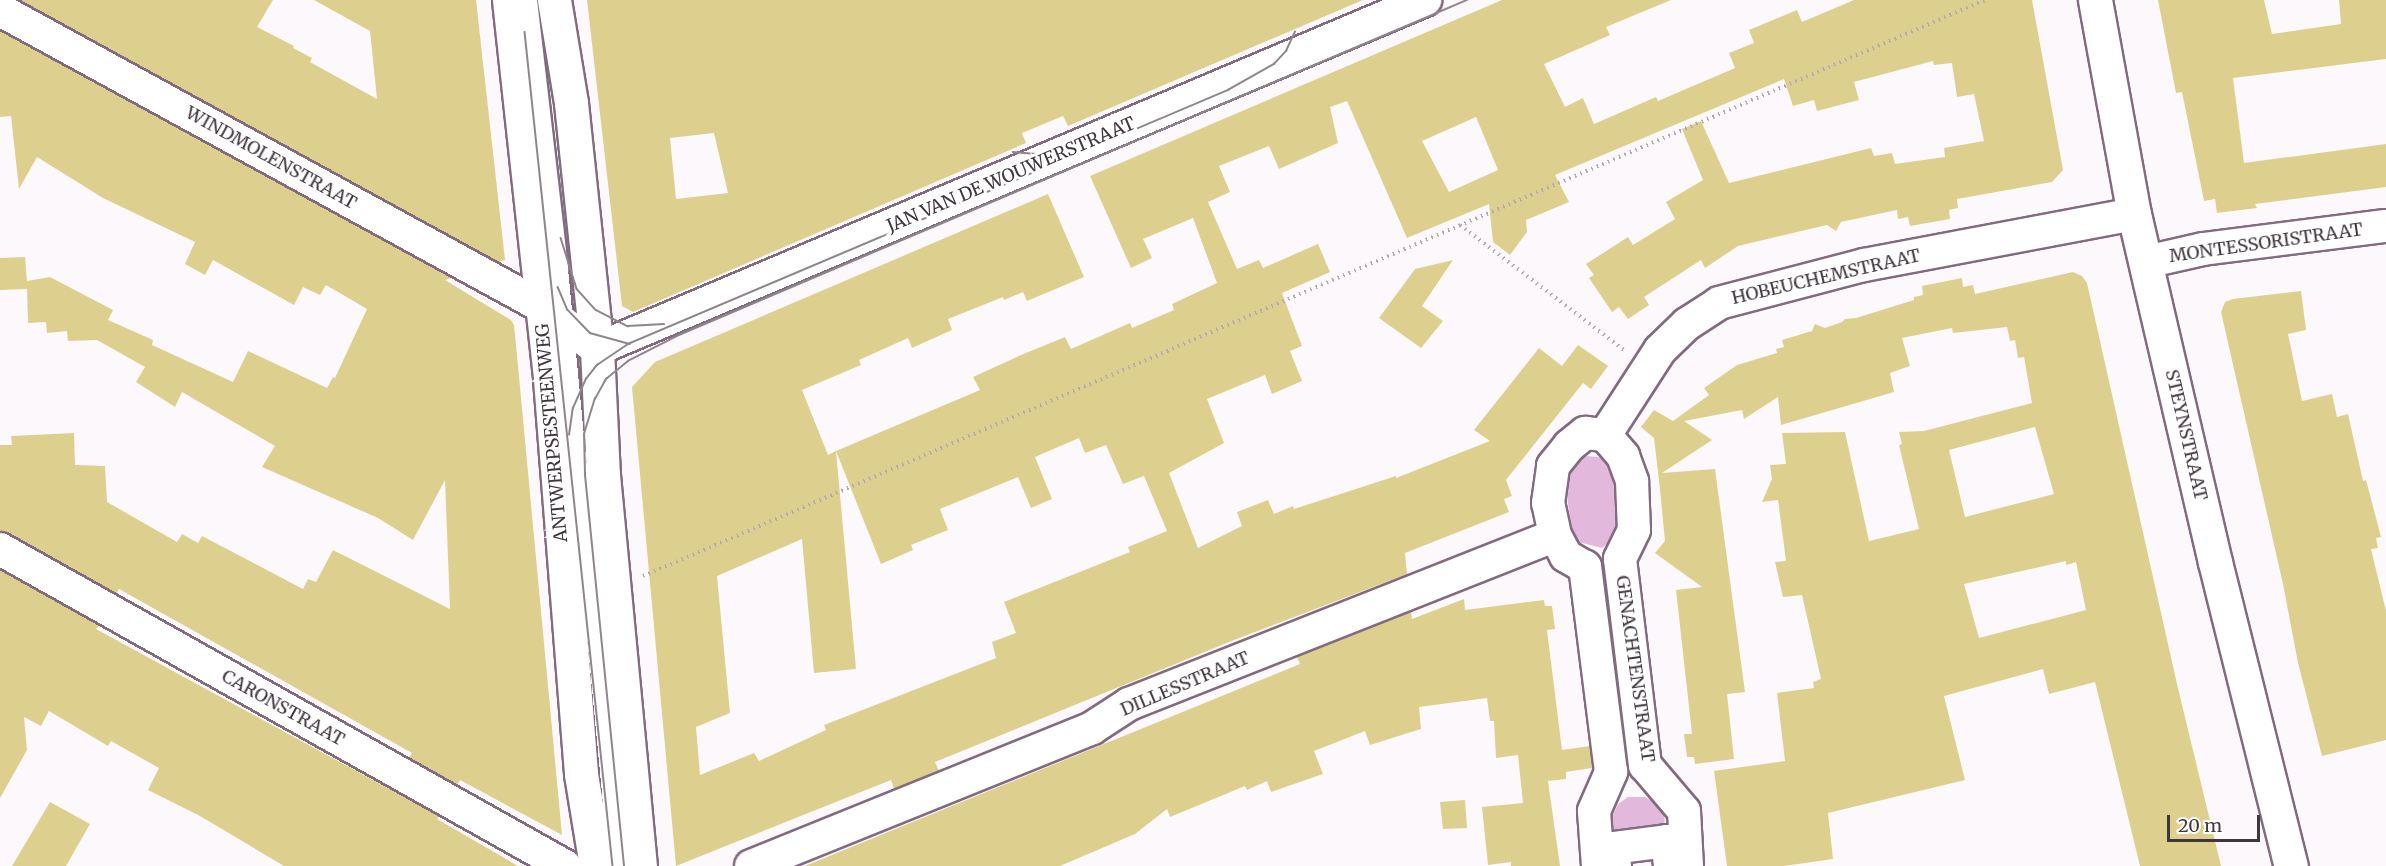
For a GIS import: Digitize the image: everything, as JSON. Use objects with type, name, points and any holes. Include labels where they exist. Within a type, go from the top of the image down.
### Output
[{"type":"street","name":"ANTWERPSESTEENWEG","points":[[509,0],[553,314],[550,379],[580,774],[596,866]]},
{"type":"street","points":[[554,0],[571,103],[597,349],[599,417],[640,866]]},
{"type":"street","name":"JAN VAN DE WOUWERSTRAAT","points":[[597,349],[1425,0]]},
{"type":"street","name":"STEYNSTRAAT","points":[[2095,0],[2134,214],[2215,562],[2291,866]]},
{"type":"street","name":"WINDMOLENSTRAAT","points":[[0,10],[553,314],[597,349]]},
{"type":"street","name":"HOBEUCHEMSTRAAT","points":[[1605,435],[1660,350],[1687,324],[1719,303],[1864,265],[2134,214]]},
{"type":"street","name":"MONTESSORISTRAAT","points":[[2146,262],[2203,249],[2386,226]]},
{"type":"street","points":[[1605,435],[1585,433],[1569,446],[1553,466],[1548,502],[1555,535],[1566,556],[1585,567],[1620,559]]},
{"type":"street","name":"GENACHTENSTRAAT","points":[[1605,435],[1623,456],[1632,481],[1634,530],[1620,559],[1645,765],[1684,811],[1687,866]]},
{"type":"street","name":"DILLESSTRAAT","points":[[751,866],[1092,728],[1129,704],[1555,535]]},
{"type":"street","name":"CARONSTRAAT","points":[[0,549],[565,866]]},
{"type":"street","name":"GENACHTENSTRAAT","points":[[1585,567],[1611,772]]},
{"type":"street","points":[[1598,866],[1594,810],[1611,772],[1645,765]]},
{"type":"street","points":[[1615,866],[1613,848],[1667,841],[1670,866]]},
{"type":"lane","points":[[529,0],[553,314],[617,866]]},
{"type":"path","points":[[614,589],[1984,0]]},
{"type":"path","points":[[1460,225],[1648,368]]},
{"type":"shaded area","points":[[1585,456],[1598,457],[1609,463],[1615,473],[1621,521],[1612,540],[1602,548],[1578,542],[1572,533],[1565,481],[1574,460]]},
{"type":"shaded area","points":[[1609,574],[1633,762],[1628,764],[1624,762],[1601,578]]},
{"type":"shaded area","points":[[1628,797],[1645,797],[1656,803],[1664,816],[1667,841],[1613,848],[1611,819],[1618,804]]},
{"type":"building","points":[[19,0],[273,0],[257,27],[294,46],[293,48],[312,58],[310,62],[377,99],[370,31],[314,0],[476,0],[505,260],[498,262]]},
{"type":"building","points":[[587,0],[1363,0],[1068,126],[1063,116],[1022,133],[1026,143],[633,312],[622,306]],"holes":[[[714,133],[728,193],[676,199],[670,138]]]},
{"type":"building","points":[[1502,0],[1671,0],[1606,27],[1610,35],[1544,64],[1565,107],[1583,98],[1594,124],[1656,97],[1658,101],[1735,68],[1729,53],[1754,43],[1749,30],[1797,10],[1802,22],[1854,0],[2032,0],[2063,170],[2052,182],[1957,199],[1958,208],[1949,210],[1950,219],[1910,226],[1908,217],[1898,219],[1897,210],[1841,222],[1836,231],[1827,225],[1738,246],[1705,268],[1701,260],[1644,297],[1649,305],[1628,319],[1619,307],[1612,312],[1589,278],[1594,275],[1586,264],[1628,237],[1633,245],[1675,219],[1666,202],[1703,180],[1682,129],[1701,121],[1729,183],[1871,148],[1874,156],[1892,153],[1895,164],[1945,157],[1944,148],[1984,141],[1974,94],[1957,97],[1952,63],[1934,65],[1933,61],[1854,82],[1859,100],[1817,111],[1814,100],[1793,106],[1784,79],[1555,175],[1569,202],[1526,220],[1527,232],[1510,255],[1493,242],[1489,204],[1407,238],[1347,101],[1330,107],[1338,143],[1279,169],[1269,146],[1219,166],[1230,192],[1208,202],[1237,269],[1259,260],[1263,268],[1318,244],[1330,272],[1282,293],[1302,346],[1290,351],[1302,381],[1272,394],[1265,375],[1207,399],[1224,443],[1169,473],[1198,548],[1242,526],[1237,512],[1268,500],[1274,514],[1293,506],[1294,509],[1396,476],[1396,478],[1490,441],[1474,430],[1539,348],[1562,366],[1578,345],[1608,366],[1591,389],[1583,383],[1506,480],[1512,496],[1504,499],[1509,512],[1405,553],[1407,574],[1234,640],[935,762],[939,771],[894,789],[891,780],[676,866],[632,387],[655,362],[1048,194],[1084,277],[1027,301],[1023,292],[1004,300],[1003,297],[948,319],[952,330],[912,348],[908,338],[859,360],[861,365],[802,390],[828,455],[836,451],[980,390],[973,377],[1021,355],[1065,337],[1071,349],[1130,323],[1132,328],[1174,310],[1172,304],[1217,283],[1193,218],[1143,239],[1152,258],[1131,268],[1090,176]],"holes":[[[1476,117],[1498,170],[1449,192],[1422,141]],[[1079,438],[1085,453],[1106,445],[1123,484],[1144,476],[1167,531],[1128,547],[1130,552],[1004,602],[1016,633],[992,642],[996,658],[824,725],[826,730],[759,761],[754,753],[700,775],[696,727],[730,713],[717,576],[802,539],[814,673],[856,669],[836,451],[881,564],[913,550],[911,545],[948,530],[940,509],[1018,477],[1031,508],[1052,499],[1035,457]]]},
{"type":"building","points":[[2158,0],[2264,0],[2272,34],[2341,24],[2339,0],[2386,0],[2386,59],[2233,78],[2244,163],[2386,144],[2386,187],[2255,204],[2257,208],[2217,213],[2215,199],[2204,201],[2182,92],[2176,93]]},
{"type":"building","points":[[0,31],[452,278],[445,280],[511,320],[514,325],[517,355],[562,835],[460,780],[457,785],[409,758],[412,753],[119,589],[116,594],[9,533],[0,531],[0,445],[12,445],[11,436],[74,433],[75,465],[105,466],[107,502],[177,542],[182,534],[198,543],[202,536],[303,589],[308,579],[316,582],[333,550],[450,609],[445,480],[413,540],[378,518],[262,467],[275,446],[182,392],[175,407],[136,382],[145,367],[97,340],[68,341],[67,331],[47,333],[46,322],[28,323],[27,289],[0,290],[0,258],[25,257],[27,281],[50,277],[113,310],[108,320],[153,340],[152,345],[233,382],[248,351],[327,388],[333,377],[335,378],[367,309],[326,285],[320,295],[303,287],[294,305],[213,260],[205,275],[185,264],[195,242],[103,198],[37,157],[19,189],[11,116],[0,117]]},
{"type":"building","points":[[1453,260],[1422,306],[1443,321],[1421,348],[1379,318],[1415,269]]},
{"type":"building","points":[[2073,272],[2082,276],[2087,283],[2177,684],[2221,866],[2140,866],[2095,682],[2049,694],[2043,669],[1944,696],[1965,780],[1828,813],[1833,859],[1784,866],[1727,866],[1714,771],[1785,761],[1777,693],[1814,688],[1813,682],[1821,679],[1802,595],[1783,597],[1775,562],[1786,561],[1778,500],[1762,502],[1772,479],[1770,465],[1786,464],[1782,433],[1845,432],[1869,541],[1919,529],[1899,445],[1902,444],[1899,432],[1924,431],[2032,403],[2024,357],[2018,358],[2015,340],[2010,341],[2007,327],[1953,333],[1952,328],[1902,338],[1910,366],[1890,373],[1894,392],[1781,425],[1778,397],[1744,419],[1742,410],[1684,421],[1712,440],[1662,473],[1715,469],[1745,692],[1727,694],[1734,759],[1695,764],[1694,757],[1687,757],[1684,734],[1692,734],[1676,590],[1702,587],[1655,553],[1665,541],[1660,489],[1654,438],[1641,427],[1654,410],[1673,421],[1709,395],[1704,388],[1737,365],[1777,353],[1776,349],[1784,347],[1782,340],[1812,331],[1815,324],[1825,328],[1845,319],[1856,318],[1914,300],[1914,297],[1923,295],[1922,286],[1962,278],[1963,287],[1973,285],[1975,294]],"holes":[[[2035,427],[2054,494],[1965,517],[1949,450]],[[2066,561],[2066,565],[2076,562],[2086,610],[1979,638],[1964,584]]]},
{"type":"building","points":[[2301,291],[2306,330],[2288,334],[2302,401],[2332,394],[2337,417],[2348,414],[2363,481],[2366,480],[2381,537],[2376,538],[2378,548],[2371,549],[2386,611],[2386,740],[2322,756],[2298,663],[2283,584],[2221,312],[2225,302],[2233,299]]},
{"type":"building","points":[[0,570],[99,625],[96,629],[439,816],[437,819],[518,866],[284,866],[200,816],[148,790],[159,768],[111,741],[108,746],[49,711],[41,726],[24,717],[27,750],[0,798]]},
{"type":"building","points":[[1464,599],[1465,610],[1544,600],[1545,606],[1552,606],[1555,629],[1547,630],[1562,750],[1590,746],[1592,768],[1566,772],[1566,779],[1548,781],[1560,866],[1511,866],[1511,862],[1488,865],[1482,807],[1523,803],[1518,755],[1496,758],[1494,721],[1490,721],[1487,698],[1419,707],[1421,729],[1370,745],[1365,731],[1314,751],[1323,774],[1271,792],[1267,781],[1247,790],[1245,786],[1170,817],[1167,809],[1135,834],[1060,866],[805,866],[1300,664],[1297,657],[1411,612],[1412,619]]},
{"type":"building","points":[[1465,800],[1467,828],[1443,829],[1440,802]]},
{"type":"building","points":[[50,802],[90,824],[66,866],[12,866]]},
{"type":"tram line","points":[[624,866],[585,474],[584,434],[595,399],[606,379],[628,361],[679,335],[1467,0]]},
{"type":"tram line","points":[[525,32],[613,866]]},
{"type":"tram line","points":[[569,435],[573,408],[586,379],[597,365],[628,344],[1228,90],[1274,64],[1286,51],[1295,32]]},
{"type":"tram line","points":[[1013,152],[1036,154],[1082,146]]},
{"type":"tram line","points":[[561,238],[577,289],[596,310],[628,326],[664,324]]},
{"type":"tram line","points":[[558,287],[568,310],[590,333],[630,344]]}]
